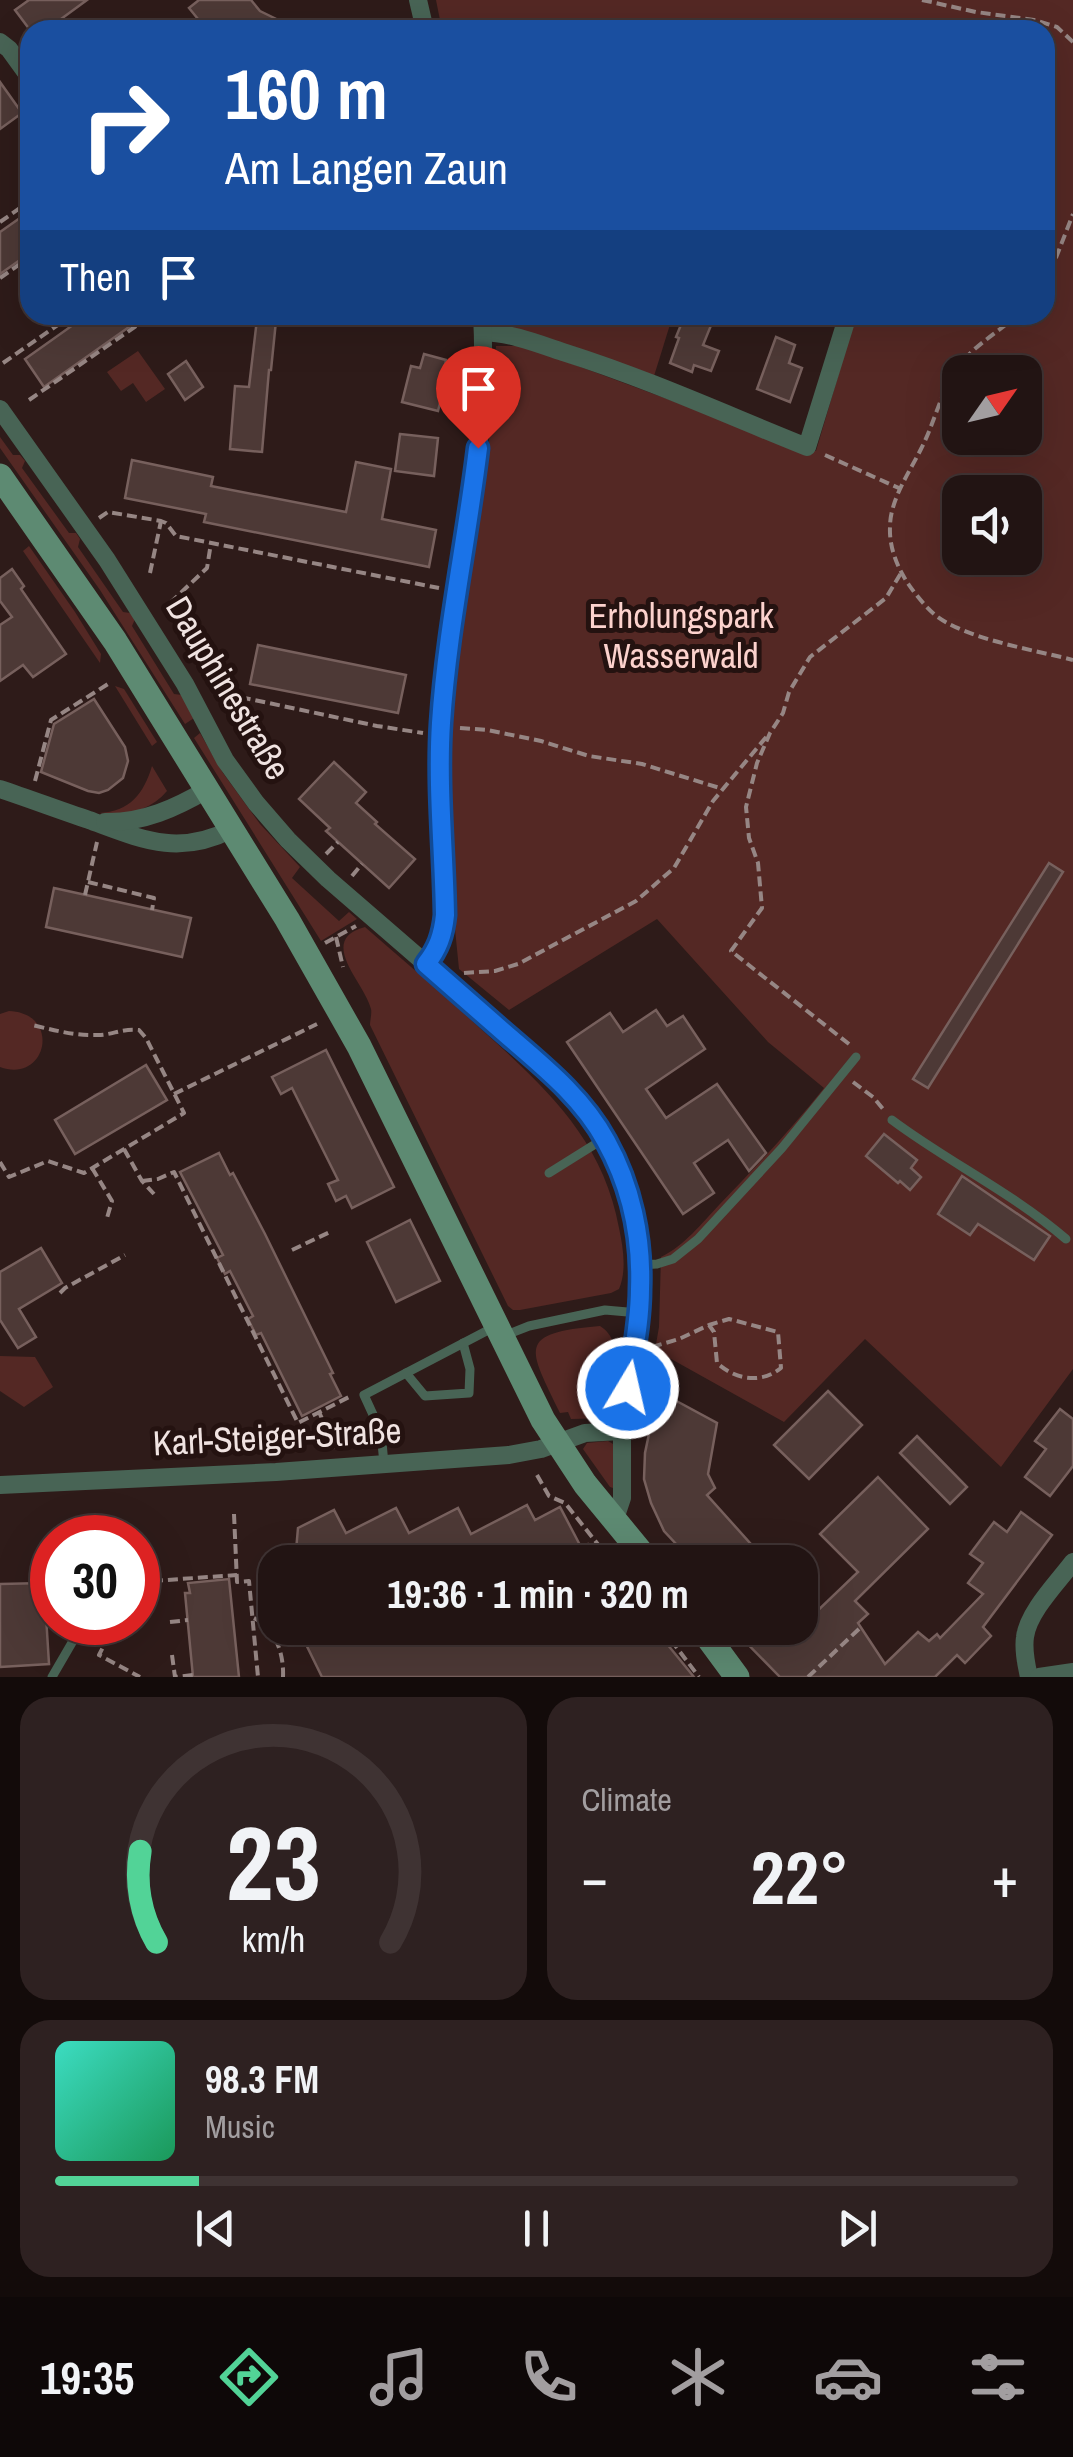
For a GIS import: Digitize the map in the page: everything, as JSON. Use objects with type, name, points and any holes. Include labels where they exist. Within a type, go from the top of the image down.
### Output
[{"type":"main road","name":"Dauphinestraße","points":[[0,476],[115,641],[314,965],[359,1046],[556,1444],[635,1545]]},
{"type":"main road","points":[[714,1645],[738,1677]]},
{"type":"street","points":[[0,42],[20,64]]},
{"type":"street","points":[[426,964],[443,934],[445,915],[432,730],[472,505],[488,327],[652,384],[807,448],[845,325]]},
{"type":"street","name":"Dauphinestraße","points":[[0,409],[139,608],[186,684],[225,760],[256,803],[328,879],[537,1060],[576,1099],[605,1138],[631,1202],[640,1265],[639,1313],[622,1432],[622,1498],[612,1518]]},
{"type":"street","points":[[0,788],[136,838],[164,844],[201,841],[232,828]]},
{"type":"street","points":[[94,822],[122,823],[149,818],[208,789]]},
{"type":"street","points":[[556,1444],[586,1433],[622,1432]]},
{"type":"street","name":"Karl-Steiger-Straße","points":[[0,1484],[338,1468],[509,1455],[556,1444]]},
{"type":"street","points":[[1029,1677],[1025,1636],[1031,1618],[1073,1562]]},
{"type":"street","points":[[1039,1677],[1073,1672]]},
{"type":"lane","points":[[640,1265],[673,1259],[698,1239],[782,1148],[856,1057]]},
{"type":"lane","points":[[892,1120],[1066,1239]]},
{"type":"lane","points":[[549,1174],[605,1138]]},
{"type":"lane","points":[[384,1464],[381,1432],[364,1395],[463,1343],[499,1331],[605,1310],[639,1313]]},
{"type":"lane","points":[[406,1373],[425,1396],[468,1393],[470,1369],[463,1343]]},
{"type":"lane","points":[[52,1677],[71,1645]]},
{"type":"path","points":[[922,0],[1034,20]]},
{"type":"path","points":[[1055,260],[1073,214]]},
{"type":"path","points":[[1,361],[57,325]]},
{"type":"path","points":[[29,400],[138,325]]},
{"type":"path","points":[[1006,325],[956,368],[901,489],[890,526],[893,553],[901,573],[935,616],[991,640],[1073,660]]},
{"type":"path","points":[[807,448],[901,489]]},
{"type":"path","points":[[85,528],[108,512],[166,523],[176,536],[440,588]]},
{"type":"path","points":[[150,573],[161,522]]},
{"type":"path","points":[[170,603],[207,568],[210,543]]},
{"type":"path","points":[[460,974],[518,964],[636,901],[674,868],[713,801],[770,733],[810,657],[886,598],[901,573]]},
{"type":"path","points":[[34,784],[51,720],[68,713],[108,684]]},
{"type":"path","points":[[226,694],[377,726],[487,730],[589,756],[642,764],[724,789]]},
{"type":"path","points":[[770,733],[757,763],[746,807],[758,863],[762,908],[731,950],[849,1043],[856,1057]]},
{"type":"path","points":[[85,895],[97,842]]},
{"type":"path","points":[[323,858],[338,842]]},
{"type":"path","points":[[349,880],[362,864]]},
{"type":"path","points":[[88,882],[154,898],[152,910]]},
{"type":"path","points":[[322,946],[361,923]]},
{"type":"path","points":[[336,937],[344,972]]},
{"type":"path","points":[[0,1162],[9,1177],[48,1161],[84,1173],[184,1113],[146,1038],[138,1030],[69,1034],[32,1024]]},
{"type":"path","points":[[174,1094],[318,1024]]},
{"type":"path","points":[[842,1074],[873,1097],[892,1120]]},
{"type":"path","points":[[124,1149],[154,1194]]},
{"type":"path","points":[[92,1168],[112,1201],[107,1218]]},
{"type":"path","points":[[142,1181],[174,1172],[298,1422],[362,1390]]},
{"type":"path","points":[[292,1250],[332,1231]]},
{"type":"path","points":[[60,1294],[125,1255]]},
{"type":"path","points":[[652,1347],[679,1339],[709,1325],[729,1319],[778,1332],[781,1368],[772,1376],[759,1379],[724,1370],[718,1363],[714,1332],[709,1325]]},
{"type":"path","points":[[319,1412],[336,1451],[338,1468]]},
{"type":"path","points":[[537,1475],[549,1496],[565,1503],[598,1545]]},
{"type":"path","points":[[234,1514],[237,1582],[249,1580],[258,1677]]},
{"type":"path","points":[[160,1580],[237,1575]]},
{"type":"path","points":[[252,1617],[265,1624],[280,1648],[284,1661],[282,1677]]},
{"type":"path","points":[[170,1622],[188,1620]]},
{"type":"path","points":[[808,1677],[860,1628]]},
{"type":"path","points":[[104,1645],[99,1655],[140,1677]]},
{"type":"path","points":[[675,1645],[699,1677]]},
{"type":"path","points":[[172,1654],[175,1677],[193,1675]]},
{"type":"green space","name":"Erholungspark Wasserwald","points":[[436,0],[1073,0],[1073,1369],[1001,1467],[865,1339],[784,1422],[655,1350],[661,1257],[699,1226],[824,1088],[768,1042],[657,919],[509,1010],[459,969],[450,825],[450,708],[455,654],[487,463],[496,346],[524,346],[816,451],[853,325],[1055,325],[1055,20],[440,20]]},
{"type":"green space","points":[[497,325],[670,325],[654,376]]},
{"type":"green space","points":[[138,351],[165,389],[146,402],[133,383],[121,391],[107,372]]},
{"type":"green space","points":[[0,437],[13,455],[20,455],[25,461],[22,468],[69,533],[76,533],[80,539],[78,547],[123,612],[135,619],[132,626],[174,694],[182,695],[194,718],[185,724],[100,590],[0,448]]},
{"type":"green space","points":[[29,546],[101,654],[100,663],[23,551]]},
{"type":"green space","points":[[115,686],[124,689],[157,742],[152,746]]},
{"type":"green space","points":[[200,733],[260,824],[300,867],[292,878],[339,921],[349,912],[357,919],[321,941],[194,738]]},
{"type":"green space","points":[[152,766],[167,791],[160,798],[136,811],[99,813],[119,809],[134,799]]},
{"type":"green space","points":[[365,927],[527,1072],[585,1141],[611,1196],[619,1228],[624,1266],[619,1289],[520,1310],[508,1306],[370,1025],[371,1009],[344,952],[344,942],[351,933]]},
{"type":"green space","points":[[9,1011],[26,1015],[37,1023],[42,1034],[37,1057],[29,1066],[16,1070],[0,1067],[0,1014]]},
{"type":"green space","points":[[600,1326],[609,1334],[616,1355],[608,1418],[571,1419],[568,1412],[560,1413],[541,1373],[536,1348],[542,1339],[554,1333]]},
{"type":"green space","points":[[0,1356],[35,1357],[53,1387],[24,1407],[0,1391]]},
{"type":"green space","points":[[587,1443],[613,1444],[613,1488],[583,1449]]},
{"type":"building","points":[[29,0],[87,0],[60,20],[22,20],[15,10]]},
{"type":"building","points":[[199,0],[251,0],[260,11],[278,20],[199,20],[189,8]]},
{"type":"building","points":[[0,82],[20,114],[0,129]]},
{"type":"building","points":[[20,218],[20,260],[0,274],[0,232]]},
{"type":"building","points":[[73,325],[132,325],[44,387],[25,359]]},
{"type":"building","points":[[256,325],[276,325],[262,452],[230,449],[235,386],[249,387]]},
{"type":"building","points":[[681,325],[711,325],[703,345],[719,351],[711,371],[694,365],[692,372],[670,363],[679,338],[676,337]]},
{"type":"building","points":[[776,337],[795,345],[789,363],[802,368],[790,402],[757,389]]},
{"type":"building","points":[[424,354],[446,360],[443,374],[447,375],[438,411],[402,402],[411,366],[420,368]]},
{"type":"building","points":[[186,361],[203,387],[185,400],[168,374]]},
{"type":"building","points":[[400,434],[438,438],[434,476],[395,471]]},
{"type":"building","points":[[132,460],[213,477],[211,486],[346,512],[356,462],[391,469],[382,519],[436,530],[429,567],[204,522],[206,514],[125,498]]},
{"type":"building","points":[[12,569],[24,586],[21,589],[66,654],[33,677],[23,665],[0,681],[0,625],[12,617],[0,601],[0,578]]},
{"type":"building","points":[[258,645],[406,675],[398,713],[250,684]]},
{"type":"building","points":[[94,699],[125,747],[128,761],[123,778],[99,793],[41,772],[54,724]]},
{"type":"building","points":[[334,762],[366,792],[356,803],[415,859],[389,888],[326,831],[330,828],[299,799]]},
{"type":"building","points":[[1049,863],[1063,872],[928,1088],[913,1079]]},
{"type":"building","points":[[54,888],[191,918],[182,957],[46,927]]},
{"type":"building","points":[[656,1010],[667,1026],[683,1016],[705,1049],[646,1089],[666,1118],[717,1084],[766,1153],[749,1171],[728,1140],[694,1163],[714,1193],[683,1214],[567,1042],[610,1013],[623,1032]]},
{"type":"building","points":[[326,1050],[394,1187],[352,1208],[346,1196],[336,1201],[328,1184],[338,1180],[292,1088],[281,1094],[272,1077]]},
{"type":"building","points":[[146,1065],[167,1100],[75,1154],[55,1120]]},
{"type":"building","points":[[884,1134],[917,1160],[911,1168],[921,1177],[910,1190],[866,1156]]},
{"type":"building","points":[[219,1153],[265,1234],[341,1396],[302,1416],[261,1333],[256,1335],[248,1319],[253,1316],[230,1271],[225,1274],[217,1258],[223,1255],[180,1172]]},
{"type":"building","points":[[962,1176],[1050,1236],[1034,1260],[978,1224],[970,1235],[938,1214]]},
{"type":"building","points":[[410,1220],[440,1281],[396,1302],[367,1242]]},
{"type":"building","points":[[41,1248],[62,1283],[19,1309],[36,1337],[18,1348],[0,1320],[0,1272]]},
{"type":"building","points":[[658,1391],[717,1423],[708,1474],[715,1488],[707,1495],[752,1545],[677,1545],[664,1531],[651,1503],[644,1479],[645,1453]]},
{"type":"building","points":[[828,1391],[862,1425],[809,1479],[774,1445]]},
{"type":"building","points":[[1060,1409],[1073,1419],[1073,1466],[1050,1496],[1025,1477],[1046,1449],[1035,1441]]},
{"type":"building","points":[[917,1436],[967,1487],[950,1504],[900,1453]]},
{"type":"building","points":[[878,1477],[928,1529],[855,1601],[868,1614],[858,1623],[885,1664],[918,1632],[929,1641],[937,1634],[940,1638],[983,1594],[968,1583],[983,1563],[970,1554],[994,1522],[1007,1532],[1021,1512],[1052,1535],[983,1627],[991,1636],[965,1663],[957,1655],[935,1677],[780,1677],[749,1645],[818,1645],[818,1610],[858,1572],[820,1534]]},
{"type":"building","points":[[527,1505],[535,1520],[560,1507],[580,1545],[296,1545],[298,1528],[334,1510],[346,1533],[396,1508],[409,1533],[458,1508],[471,1534]]},
{"type":"building","points":[[229,1579],[239,1677],[193,1677],[185,1593],[190,1593],[188,1583]]},
{"type":"building","points":[[30,1583],[30,1645],[48,1645],[49,1664],[0,1667],[0,1584]]},
{"type":"building","points":[[306,1645],[668,1645],[694,1677],[322,1677]]},
{"type":"route","points":[[478,448],[440,727],[445,915],[443,934],[426,964],[576,1099],[605,1138],[622,1172],[637,1232],[640,1265],[639,1313],[628,1388]]}]
